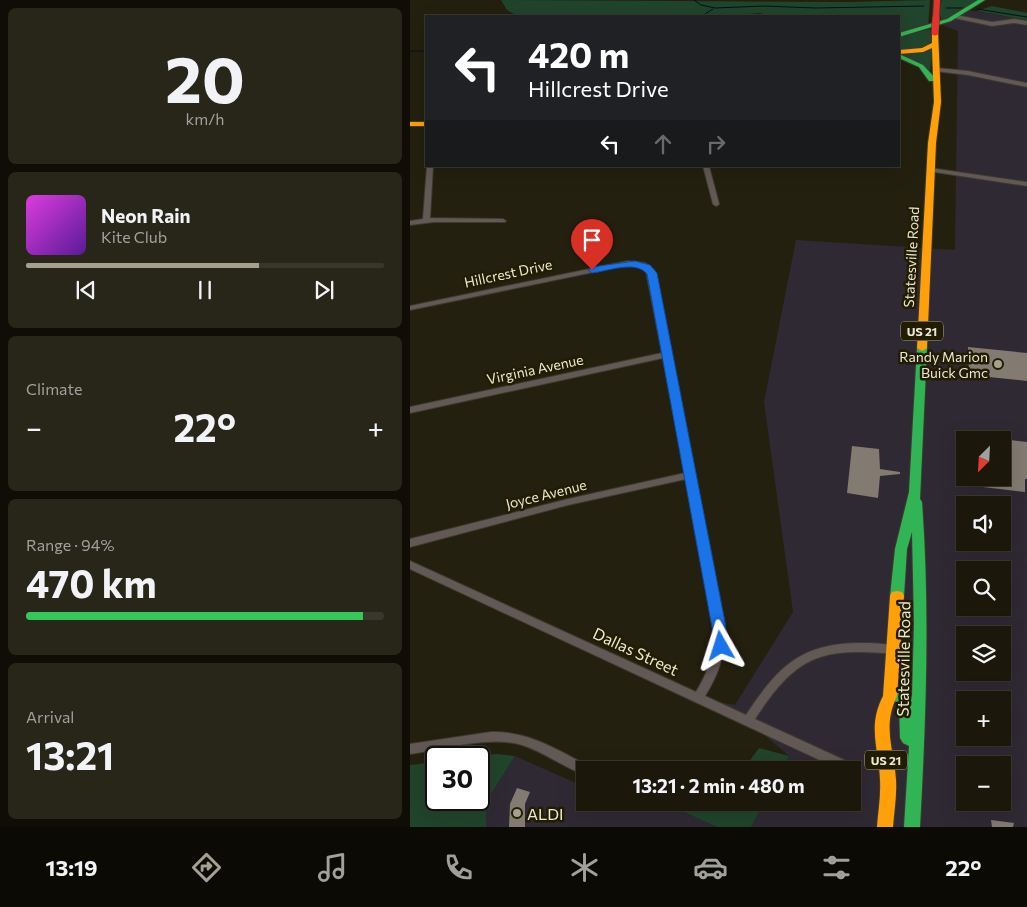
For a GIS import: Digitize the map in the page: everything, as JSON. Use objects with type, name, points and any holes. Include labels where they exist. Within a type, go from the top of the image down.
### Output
[{"type":"main road","points":[[900,35],[936,25],[956,17],[982,0]]},
{"type":"main road","name":"Statesville Road","points":[[912,827],[918,743],[921,611],[920,538],[915,492],[932,143],[929,133],[938,2]]},
{"type":"main road","points":[[900,52],[923,50],[935,44]]},
{"type":"main road","points":[[900,56],[934,74]]},
{"type":"main road","points":[[410,124],[425,124]]},
{"type":"main road","name":"Statesville Road","points":[[885,827],[888,773],[880,724],[884,704],[890,696],[901,549],[915,492]]},
{"type":"main road","points":[[890,696],[903,696],[908,702],[906,734],[908,738],[918,743]]},
{"type":"street","points":[[956,17],[992,24],[1017,21],[1027,22]]},
{"type":"street","points":[[934,74],[968,72],[1027,85]]},
{"type":"street","points":[[426,220],[430,167]]},
{"type":"street","points":[[706,167],[716,204]]},
{"type":"street","points":[[930,170],[1027,184]]},
{"type":"street","points":[[410,223],[426,220],[503,221]]},
{"type":"street","name":"Hillcrest Drive","points":[[410,308],[600,268],[635,264],[647,267],[652,273],[721,646],[715,668],[698,698]]},
{"type":"street","name":"Virginia Avenue","points":[[410,410],[666,355]]},
{"type":"street","name":"Joyce Avenue","points":[[410,543],[578,500],[689,475]]},
{"type":"street","name":"Dallas Street","points":[[410,565],[834,761]]},
{"type":"street","points":[[748,721],[763,696],[778,678],[792,665],[811,654],[833,648],[858,646],[894,650]]},
{"type":"street","points":[[410,749],[492,738],[512,738],[532,744],[576,766]]},
{"type":"shaded area","points":[[968,10],[1027,20],[1027,827],[751,827],[760,811],[861,811],[861,761],[786,761],[789,756],[748,721],[698,698],[735,705],[793,612],[764,402],[796,240],[955,250],[958,31],[940,24]]},
{"type":"shaded area","points":[[515,756],[576,783],[576,811],[682,811],[717,827],[486,827],[486,811],[490,811],[490,796]]},
{"type":"green space","points":[[501,0],[848,2],[930,0],[928,26],[900,33],[900,15],[765,15],[760,13],[737,15],[515,15],[507,10]]},
{"type":"green space","points":[[942,0],[977,0],[960,13],[941,20],[938,14]]},
{"type":"green space","points":[[992,6],[1027,13],[1027,20],[977,11]]},
{"type":"green space","points":[[930,29],[932,41],[926,48],[900,51],[900,37]]},
{"type":"green space","points":[[932,48],[930,74],[911,59],[900,55],[900,53]]},
{"type":"green space","points":[[759,748],[789,756],[786,761],[750,761]]},
{"type":"green space","points":[[490,755],[515,756],[490,796]]},
{"type":"green space","points":[[425,763],[425,811],[486,811],[486,827],[410,827],[410,765]]},
{"type":"green space","points":[[682,811],[760,811],[751,827],[717,827]]},
{"type":"building","name":"Randy Marion Buick Gmc","points":[[968,347],[1027,353],[1027,381],[969,375]]},
{"type":"building","points":[[1011,440],[1027,442],[1025,492],[983,487],[1011,486]]},
{"type":"building","points":[[852,446],[879,449],[880,469],[900,472],[900,474],[880,476],[878,498],[847,493]]},
{"type":"building","name":"ALDI","points":[[517,788],[530,792],[525,804],[525,827],[509,827],[510,804]]},
{"type":"building","points":[[991,820],[1014,823],[1013,827],[992,827]]},
{"type":"waterway","points":[[694,0],[701,5],[715,8],[764,6],[815,8],[924,6]]},
{"type":"waterway","points":[[946,8],[963,8]]},
{"type":"waterway","points":[[704,15],[713,9]]},
{"type":"waterway","points":[[977,9],[1027,17]]},
{"type":"waterway","points":[[410,51],[425,51]]},
{"type":"traffic: fast","points":[[900,35],[949,20],[982,0]]},
{"type":"traffic: fast","points":[[900,56],[921,66],[932,79]]},
{"type":"traffic: fast","points":[[897,596],[901,549],[915,492],[922,348]]},
{"type":"traffic: fast","points":[[912,827],[919,705],[921,624],[916,502]]},
{"type":"traffic: fast","points":[[890,696],[903,696],[906,701],[908,738],[918,743]]},
{"type":"traffic: slow","points":[[922,348],[932,143],[938,102],[935,32]]},
{"type":"traffic: slow","points":[[900,52],[923,50],[935,44]]},
{"type":"traffic: slow","points":[[410,124],[425,124]]},
{"type":"traffic: slow","points":[[885,827],[888,780],[881,727],[882,716],[890,696],[897,596]]},
{"type":"traffic: jam","points":[[936,18],[937,0]]},
{"type":"traffic: jam","points":[[935,32],[936,18]]},
{"type":"place","name":"Randy Marion Buick Gmc","points":[[998,364]]},
{"type":"place","name":"ALDI","points":[[517,813]]},
{"type":"route","points":[[592,270],[635,264],[647,267],[652,273],[721,646]]}]
